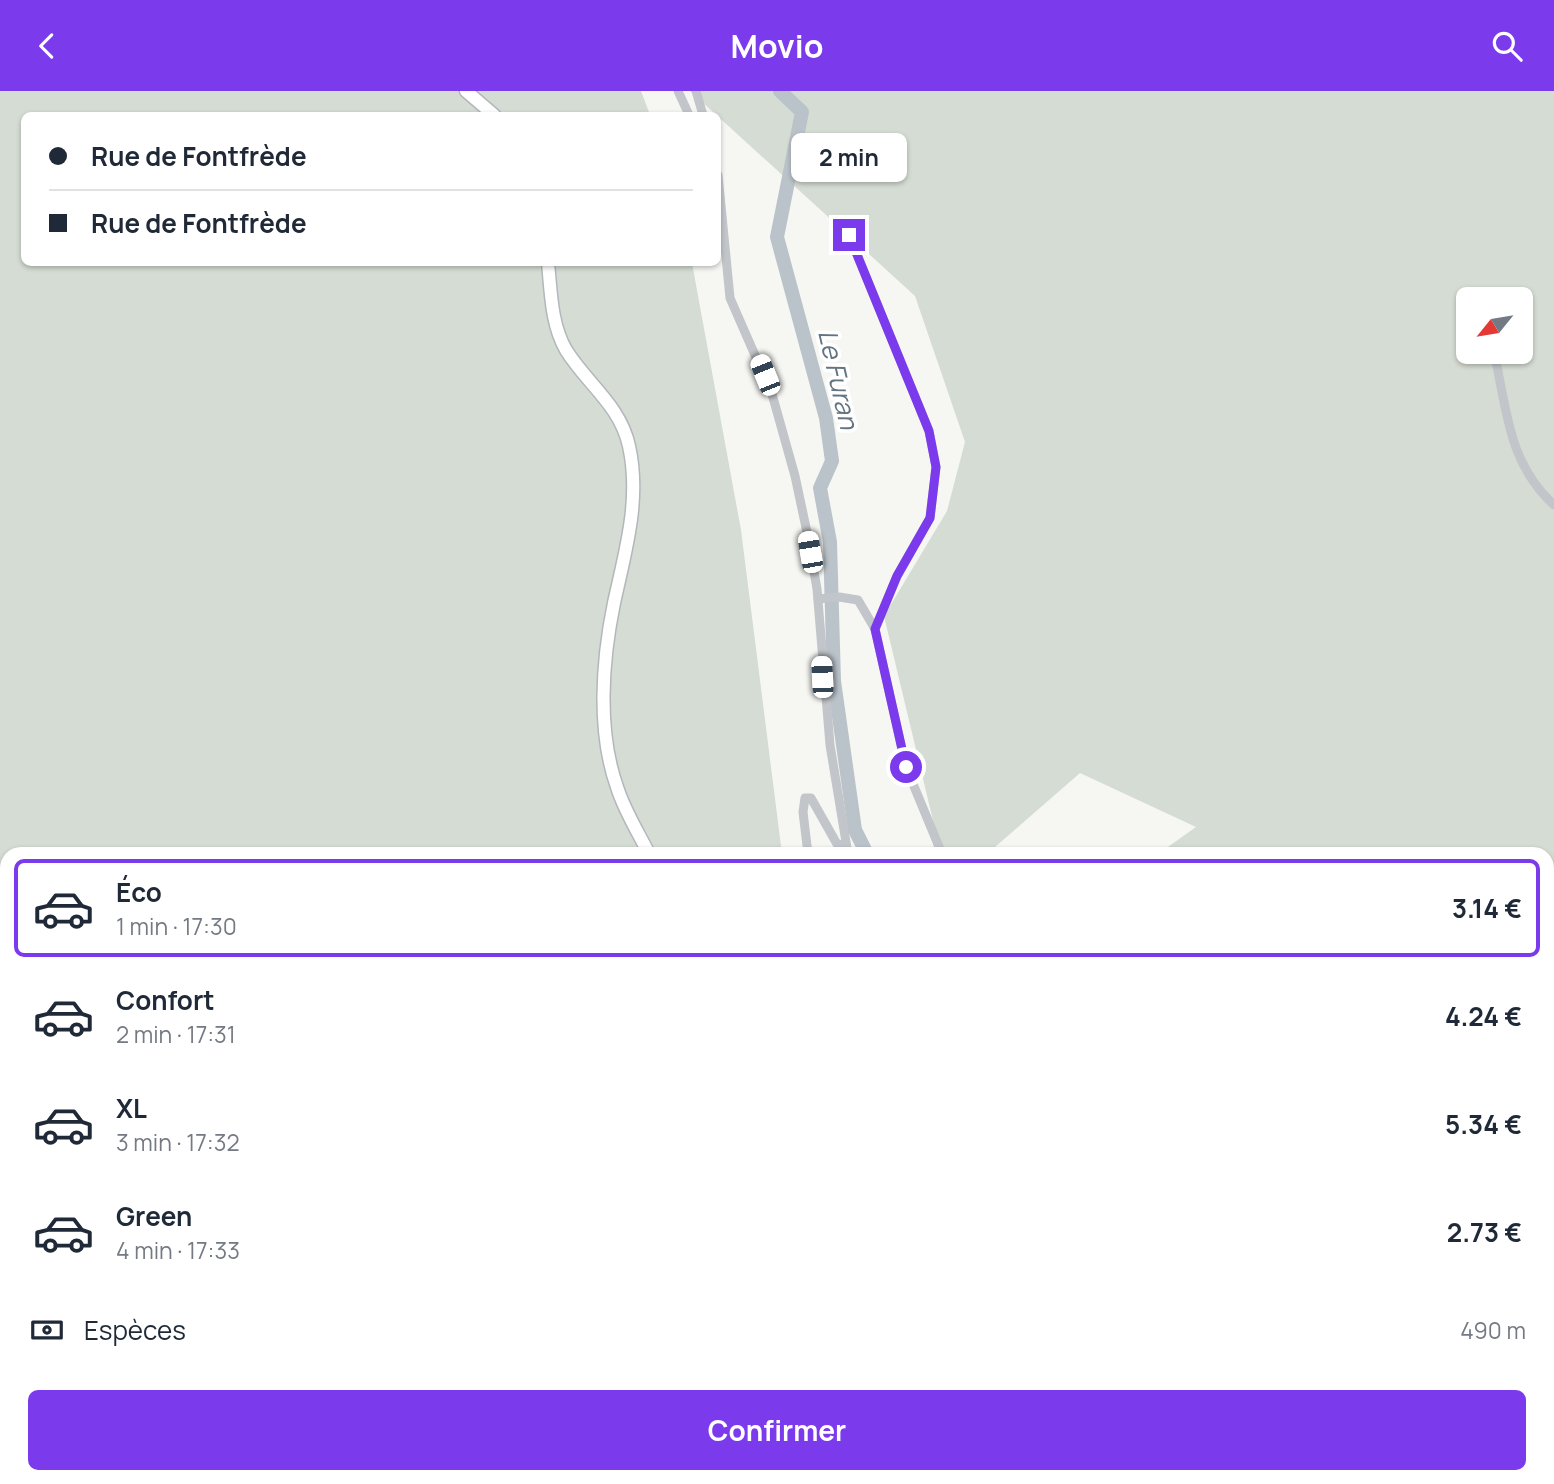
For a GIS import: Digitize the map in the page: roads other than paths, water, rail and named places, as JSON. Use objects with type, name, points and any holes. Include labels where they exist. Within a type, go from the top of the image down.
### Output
[{"type":"main road","points":[[466,91],[490,112]]},
{"type":"main road","points":[[548,266],[555,321],[560,337],[584,373],[607,398],[622,423],[630,448],[634,501],[629,544],[606,648],[606,722],[617,789],[646,847]]},
{"type":"street","points":[[678,91],[687,112]]},
{"type":"street","points":[[696,91],[702,112]]},
{"type":"street","points":[[721,206],[730,297],[779,415],[795,476],[820,598],[822,677],[847,847]]},
{"type":"street","points":[[849,235],[929,431],[936,467],[930,518],[897,576],[875,629]]},
{"type":"street","points":[[1497,364],[1518,460],[1540,492],[1554,505]]},
{"type":"street","points":[[820,598],[858,600],[875,629],[906,767],[939,847]]},
{"type":"street","points":[[807,847],[803,812],[805,798],[811,798],[817,804],[820,818],[837,844],[843,847]]},
{"type":"waterway","name":"Le Furan","points":[[780,91],[802,112],[777,237],[826,418],[832,461],[820,488],[830,542],[834,681],[855,830],[864,847]]}]
